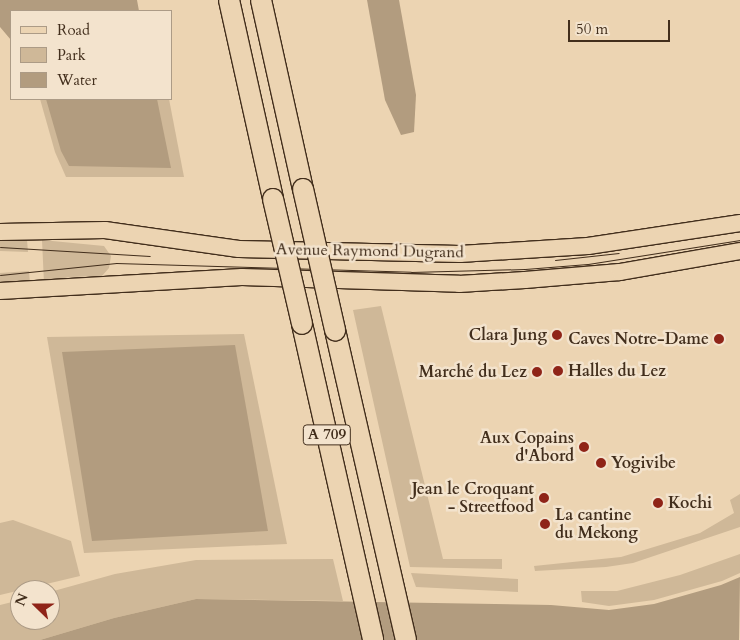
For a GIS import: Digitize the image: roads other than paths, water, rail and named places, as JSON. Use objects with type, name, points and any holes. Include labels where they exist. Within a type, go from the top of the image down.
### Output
[{"type":"highway","name":"A 709","points":[[229,0],[373,640]]},
{"type":"highway","name":"A 709","points":[[260,0],[406,640]]},
{"type":"main road","name":"Avenue Raymond Dugrand","points":[[0,232],[105,230],[239,249],[450,254],[588,246],[740,222]]},
{"type":"main road","name":"Avenue Raymond Dugrand","points":[[0,291],[242,277],[441,284],[497,282],[620,272],[740,251]]},
{"type":"water","points":[[0,0],[137,0],[139,10],[10,10],[10,39],[0,27]]},
{"type":"water","points":[[367,0],[399,0],[416,95],[414,132],[401,135],[385,100]]},
{"type":"water","points":[[46,100],[157,100],[171,168],[69,166],[61,151]]},
{"type":"water","points":[[235,345],[268,531],[92,541],[62,352]]},
{"type":"water","points":[[740,577],[739,640],[40,640],[114,618],[196,599],[551,605],[609,610],[654,604],[721,585]]},
{"type":"tram line","points":[[0,275],[116,263],[411,272],[525,269],[588,264],[740,240]]},
{"type":"tram line","points":[[0,247],[150,256]]},
{"type":"tram line","points":[[555,260],[619,253]]},
{"type":"place","name":"Clara Jung","points":[[557,335]]},
{"type":"place","name":"Caves Notre-Dame","points":[[719,339]]},
{"type":"place","name":"Halles du Lez","points":[[558,371]]},
{"type":"place","name":"Marché du Lez","points":[[537,372]]},
{"type":"place","name":"Aux Copains d'Abord","points":[[584,447]]},
{"type":"place","name":"Yogivibe","points":[[601,463]]},
{"type":"place","name":"Jean le Croquant - Streetfood","points":[[544,498]]},
{"type":"place","name":"Kochi","points":[[658,503]]},
{"type":"place","name":"La cantine du Mekong","points":[[545,524]]}]
